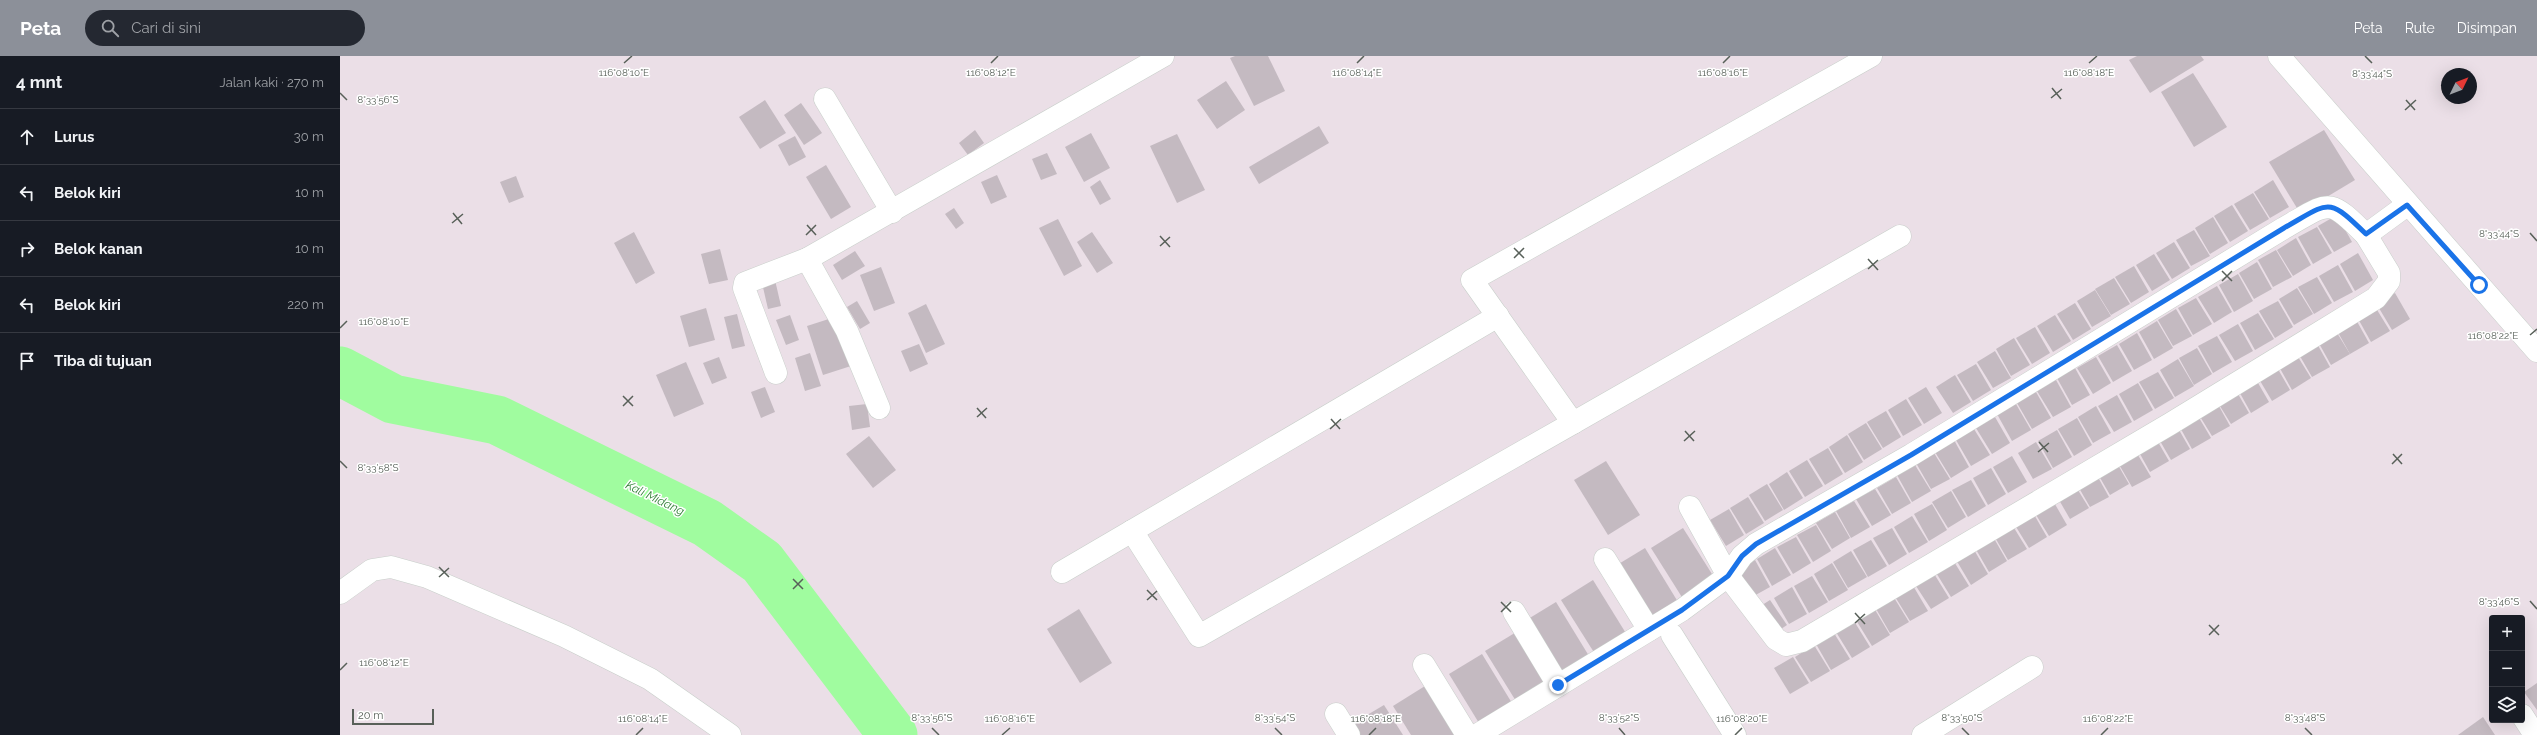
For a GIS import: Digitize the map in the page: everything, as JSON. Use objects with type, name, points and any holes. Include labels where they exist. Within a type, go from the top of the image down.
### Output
[{"type":"street","points":[[776,373],[744,285],[748,280],[808,259],[1163,56]]},
{"type":"street","points":[[1573,423],[1472,280],[1871,56]]},
{"type":"street","points":[[2279,56],[2407,205],[2537,351]]},
{"type":"street","points":[[825,99],[892,212]]},
{"type":"street","points":[[2366,234],[2407,205]]},
{"type":"street","points":[[1477,735],[1649,630],[1728,576],[1742,556],[1756,544],[1911,455],[2316,210],[2326,206],[2334,207],[2344,213],[2366,234],[2389,273],[2389,281],[2376,298],[2170,424],[1802,641],[1786,645],[1780,644],[1728,576],[1690,508]]},
{"type":"street","points":[[1132,531],[1199,636],[1900,236]]},
{"type":"street","points":[[808,259],[847,331],[879,408]]},
{"type":"street","points":[[1062,572],[1498,316]]},
{"type":"street","points":[[1605,559],[1649,630]]},
{"type":"street","points":[[340,593],[372,570],[391,567],[427,577],[564,636],[650,679],[730,735]]},
{"type":"street","points":[[1514,612],[1558,685]]},
{"type":"street","points":[[1672,635],[1735,735]]},
{"type":"street","points":[[1424,665],[1467,735]]},
{"type":"street","points":[[1923,735],[2032,667]]},
{"type":"street","points":[[1336,714],[1349,735]]},
{"type":"street","points":[[2525,720],[2535,735]]},
{"type":"building","points":[[1235,56],[1268,56],[1285,91],[1254,106],[1230,58]]},
{"type":"building","points":[[2137,56],[2201,56],[2204,60],[2150,93],[2129,60]]},
{"type":"building","points":[[2193,73],[2227,127],[2194,147],[2161,92]]},
{"type":"building","points":[[1226,81],[1245,110],[1217,129],[1197,100]]},
{"type":"building","points":[[765,100],[786,133],[760,149],[739,117]]},
{"type":"building","points":[[801,103],[822,133],[804,145],[784,115]]},
{"type":"building","points":[[1319,126],[1329,143],[1259,184],[1249,167]]},
{"type":"building","points":[[975,130],[984,143],[968,155],[959,143]]},
{"type":"building","points":[[2324,130],[2355,180],[2300,213],[2269,162]]},
{"type":"building","points":[[1091,133],[1110,168],[1084,182],[1065,147]]},
{"type":"building","points":[[1177,134],[1205,190],[1177,203],[1150,146]]},
{"type":"building","points":[[795,136],[806,157],[789,166],[778,145]]},
{"type":"building","points":[[1047,153],[1057,174],[1041,180],[1032,159]]},
{"type":"building","points":[[826,165],[851,207],[831,219],[806,177]]},
{"type":"building","points":[[997,175],[1007,197],[991,204],[981,182]]},
{"type":"building","points":[[516,176],[524,197],[509,203],[500,182]]},
{"type":"building","points":[[1100,180],[1111,199],[1100,205],[1090,187]]},
{"type":"building","points":[[2273,180],[2289,207],[2270,218],[2254,192]]},
{"type":"building","points":[[2253,193],[2269,219],[2250,230],[2234,204]]},
{"type":"building","points":[[2232,205],[2248,231],[2230,242],[2214,216]]},
{"type":"building","points":[[954,208],[964,223],[956,229],[945,214]]},
{"type":"building","points":[[2337,215],[2352,242],[2334,252],[2318,226]]},
{"type":"building","points":[[2213,217],[2228,243],[2210,254],[2195,228]]},
{"type":"building","points":[[1058,219],[1082,266],[1064,276],[1039,228]]},
{"type":"building","points":[[2317,227],[2332,253],[2313,264],[2298,237]]},
{"type":"building","points":[[2194,230],[2210,256],[2191,266],[2176,240]]},
{"type":"building","points":[[634,232],[655,273],[636,284],[614,243]]},
{"type":"building","points":[[1092,232],[1113,263],[1097,273],[1077,242]]},
{"type":"building","points":[[2296,238],[2311,265],[2293,276],[2277,250]]},
{"type":"building","points":[[2174,242],[2190,268],[2172,279],[2156,253]]},
{"type":"building","points":[[720,249],[728,280],[709,284],[701,254]]},
{"type":"building","points":[[2276,250],[2292,277],[2273,287],[2258,260]]},
{"type":"building","points":[[855,251],[865,266],[842,280],[833,265]]},
{"type":"building","points":[[2358,253],[2373,280],[2355,291],[2340,264]]},
{"type":"building","points":[[2154,254],[2170,280],[2152,291],[2136,265]]},
{"type":"building","points":[[2257,262],[2272,289],[2254,299],[2239,273]]},
{"type":"building","points":[[2338,265],[2353,292],[2334,302],[2319,276]]},
{"type":"building","points":[[2134,266],[2149,292],[2131,303],[2115,277]]},
{"type":"building","points":[[881,267],[895,303],[874,311],[860,275]]},
{"type":"building","points":[[2238,274],[2253,301],[2234,312],[2219,285]]},
{"type":"building","points":[[2317,277],[2332,303],[2314,314],[2298,287]]},
{"type":"building","points":[[2114,278],[2130,304],[2111,315],[2095,289]]},
{"type":"building","points":[[775,280],[781,306],[768,309],[762,283]]},
{"type":"building","points":[[2217,286],[2232,312],[2214,323],[2198,297]]},
{"type":"building","points":[[2297,288],[2313,314],[2294,325],[2279,299]]},
{"type":"building","points":[[2095,290],[2111,316],[2092,327],[2077,301]]},
{"type":"building","points":[[2395,293],[2410,319],[2392,330],[2376,303]]},
{"type":"building","points":[[2196,298],[2212,324],[2193,335],[2178,308]]},
{"type":"building","points":[[857,301],[870,323],[860,329],[847,307]]},
{"type":"building","points":[[2278,301],[2293,327],[2275,338],[2259,311]]},
{"type":"building","points":[[2075,303],[2091,329],[2073,340],[2057,314]]},
{"type":"building","points":[[926,304],[945,344],[926,353],[908,313]]},
{"type":"building","points":[[2374,305],[2390,331],[2371,342],[2356,315]]},
{"type":"building","points":[[706,308],[715,340],[689,347],[680,316]]},
{"type":"building","points":[[2176,309],[2192,336],[2173,346],[2158,320]]},
{"type":"building","points":[[2258,313],[2274,339],[2255,350],[2240,323]]},
{"type":"building","points":[[737,314],[745,346],[732,349],[724,317]]},
{"type":"building","points":[[790,315],[799,340],[786,345],[776,320]]},
{"type":"building","points":[[2055,315],[2071,341],[2053,352],[2037,326]]},
{"type":"building","points":[[2354,316],[2369,343],[2350,354],[2335,327]]},
{"type":"building","points":[[835,317],[851,366],[823,375],[807,326]]},
{"type":"building","points":[[2157,321],[2173,348],[2154,359],[2139,332]]},
{"type":"building","points":[[2238,324],[2253,351],[2235,361],[2219,335]]},
{"type":"building","points":[[2035,327],[2050,353],[2032,364],[2016,338]]},
{"type":"building","points":[[2334,328],[2350,354],[2331,365],[2316,338]]},
{"type":"building","points":[[2137,333],[2152,360],[2134,370],[2119,344]]},
{"type":"building","points":[[2217,336],[2232,362],[2213,373],[2198,346]]},
{"type":"building","points":[[2014,338],[2030,365],[2011,376],[1996,349]]},
{"type":"building","points":[[2315,340],[2330,367],[2312,377],[2297,351]]},
{"type":"building","points":[[919,344],[928,364],[910,372],[901,351]]},
{"type":"building","points":[[2117,345],[2132,371],[2113,382],[2098,356]]},
{"type":"building","points":[[2197,348],[2212,374],[2194,385],[2179,358]]},
{"type":"building","points":[[1995,351],[2011,378],[1993,388],[1977,362]]},
{"type":"building","points":[[2295,352],[2311,378],[2292,390],[2277,363]]},
{"type":"building","points":[[810,353],[821,386],[805,391],[795,358]]},
{"type":"building","points":[[719,357],[727,378],[712,384],[703,363]]},
{"type":"building","points":[[2096,357],[2111,383],[2093,394],[2077,368]]},
{"type":"building","points":[[2178,359],[2194,386],[2175,397],[2160,370]]},
{"type":"building","points":[[686,362],[704,404],[674,417],[656,375]]},
{"type":"building","points":[[1976,364],[1991,390],[1973,401],[1957,375]]},
{"type":"building","points":[[2275,364],[2290,390],[2272,401],[2256,374]]},
{"type":"building","points":[[2075,368],[2090,395],[2072,405],[2057,378]]},
{"type":"building","points":[[2158,372],[2174,398],[2155,409],[2139,382]]},
{"type":"building","points":[[1955,375],[1971,402],[1953,413],[1936,387]]},
{"type":"building","points":[[2254,376],[2269,402],[2251,413],[2236,386]]},
{"type":"building","points":[[2056,380],[2071,407],[2053,417],[2037,391]]},
{"type":"building","points":[[2138,383],[2153,410],[2134,421],[2119,394]]},
{"type":"building","points":[[765,387],[775,412],[761,418],[751,392]]},
{"type":"building","points":[[1926,387],[1942,413],[1924,424],[1908,398]]},
{"type":"building","points":[[2234,387],[2249,413],[2231,424],[2215,398]]},
{"type":"building","points":[[2036,392],[2051,418],[2032,429],[2017,403]]},
{"type":"building","points":[[2117,395],[2132,422],[2114,432],[2098,406]]},
{"type":"building","points":[[1906,399],[1922,425],[1903,436],[1888,410]]},
{"type":"building","points":[[2215,399],[2230,426],[2212,436],[2196,410]]},
{"type":"building","points":[[867,404],[870,427],[852,430],[849,406]]},
{"type":"building","points":[[2016,404],[2031,430],[2012,441],[1997,414]]},
{"type":"building","points":[[2096,406],[2111,433],[2093,443],[2078,417]]},
{"type":"building","points":[[1886,411],[1901,437],[1883,448],[1867,422]]},
{"type":"building","points":[[2195,411],[2211,438],[2192,449],[2177,422]]},
{"type":"building","points":[[1995,417],[2010,443],[1992,454],[1976,428]]},
{"type":"building","points":[[2077,418],[2092,445],[2074,456],[2058,429]]},
{"type":"building","points":[[1866,423],[1882,449],[1864,460],[1848,434]]},
{"type":"building","points":[[2175,423],[2190,449],[2171,460],[2156,434]]},
{"type":"building","points":[[1974,429],[1990,455],[1971,466],[1956,440]]},
{"type":"building","points":[[2057,430],[2072,457],[2053,468],[2038,441]]},
{"type":"building","points":[[1847,435],[1863,462],[1845,473],[1829,447]]},
{"type":"building","points":[[2154,435],[2169,461],[2150,472],[2135,445]]},
{"type":"building","points":[[869,436],[896,470],[873,488],[846,454]]},
{"type":"building","points":[[1954,440],[1969,467],[1951,478],[1935,452]]},
{"type":"building","points":[[2036,442],[2052,469],[2033,479],[2018,453]]},
{"type":"building","points":[[1828,448],[1843,474],[1825,485],[1809,459]]},
{"type":"building","points":[[2135,450],[2151,477],[2132,487],[2117,461]]},
{"type":"building","points":[[1934,453],[1950,479],[1931,489],[1916,463]]},
{"type":"building","points":[[2012,456],[2027,482],[2008,493],[1993,467]]},
{"type":"building","points":[[2114,458],[2129,484],[2110,495],[2095,469]]},
{"type":"building","points":[[1807,460],[1823,486],[1805,497],[1789,471]]},
{"type":"building","points":[[1606,461],[1640,515],[1608,535],[1574,480]]},
{"type":"building","points":[[1915,465],[1931,491],[1912,502],[1897,475]]},
{"type":"building","points":[[1991,468],[2006,494],[1988,505],[1973,478]]},
{"type":"building","points":[[2094,470],[2109,497],[2090,507],[2075,481]]},
{"type":"building","points":[[1787,472],[1803,498],[1784,510],[1769,484]]},
{"type":"building","points":[[1896,477],[1911,503],[1892,514],[1877,488]]},
{"type":"building","points":[[1971,480],[1986,506],[1968,517],[1952,490]]},
{"type":"building","points":[[2073,482],[2089,508],[2070,519],[2055,493]]},
{"type":"building","points":[[1767,484],[1783,510],[1765,521],[1749,495]]},
{"type":"building","points":[[1875,489],[1891,515],[1872,526],[1856,499]]},
{"type":"building","points":[[1951,491],[1966,517],[1948,528],[1932,502]]},
{"type":"building","points":[[1748,497],[1764,523],[1746,534],[1730,508]]},
{"type":"building","points":[[2052,499],[2067,525],[2049,536],[2033,510]]},
{"type":"building","points":[[1854,501],[1870,527],[1851,538],[1836,511]]},
{"type":"building","points":[[1932,504],[1947,530],[1929,541],[1914,514]]},
{"type":"building","points":[[1729,509],[1744,535],[1726,546],[1710,520]]},
{"type":"building","points":[[2032,511],[2047,537],[2029,548],[2013,522]]},
{"type":"building","points":[[1835,512],[1850,538],[1832,549],[1816,523]]},
{"type":"building","points":[[1912,516],[1928,542],[1909,553],[1894,527]]},
{"type":"building","points":[[2011,523],[2027,549],[2008,560],[1993,534]]},
{"type":"building","points":[[1816,525],[1831,551],[1813,562],[1797,535]]},
{"type":"building","points":[[1683,528],[1717,582],[1685,602],[1651,548]]},
{"type":"building","points":[[1892,528],[1907,554],[1889,565],[1873,538]]},
{"type":"building","points":[[1992,535],[2007,561],[1989,572],[1974,546]]},
{"type":"building","points":[[1796,537],[1811,563],[1793,574],[1777,547]]},
{"type":"building","points":[[1871,540],[1887,566],[1868,577],[1853,550]]},
{"type":"building","points":[[1645,548],[1678,602],[1646,622],[1612,568]]},
{"type":"building","points":[[1775,548],[1791,575],[1772,586],[1757,559]]},
{"type":"building","points":[[1973,548],[1988,574],[1971,585],[1955,558]]},
{"type":"building","points":[[1851,551],[1867,577],[1848,588],[1833,562]]},
{"type":"building","points":[[1755,560],[1770,587],[1752,597],[1736,571]]},
{"type":"building","points":[[1953,560],[1969,586],[1951,597],[1935,571]]},
{"type":"building","points":[[1832,563],[1848,590],[1829,601],[1814,574]]},
{"type":"building","points":[[1933,572],[1949,598],[1931,609],[1914,583]]},
{"type":"building","points":[[1812,576],[1828,602],[1809,613],[1794,586]]},
{"type":"building","points":[[1593,580],[1627,635],[1595,654],[1561,600]]},
{"type":"building","points":[[1912,584],[1928,611],[1910,621],[1894,595]]},
{"type":"building","points":[[1792,587],[1807,614],[1789,624],[1774,598]]},
{"type":"building","points":[[1893,596],[1909,622],[1890,633],[1875,607]]},
{"type":"building","points":[[1770,600],[1787,625],[1775,633],[1759,607]]},
{"type":"building","points":[[1556,602],[1589,656],[1557,676],[1523,622]]},
{"type":"building","points":[[1874,608],[1890,635],[1872,646],[1856,620]]},
{"type":"building","points":[[1079,609],[1112,663],[1080,683],[1047,629]]},
{"type":"building","points":[[1854,621],[1870,647],[1852,658],[1836,632]]},
{"type":"building","points":[[1518,631],[1551,686],[1519,706],[1485,651]]},
{"type":"building","points":[[1834,633],[1850,659],[1831,670],[1816,644]]},
{"type":"building","points":[[1814,645],[1830,671],[1811,682],[1795,657]]},
{"type":"building","points":[[1482,654],[1515,708],[1482,728],[1449,674]]},
{"type":"building","points":[[1793,657],[1809,683],[1790,694],[1774,668]]},
{"type":"building","points":[[2537,683],[2537,710],[2525,693],[2525,691]]},
{"type":"building","points":[[1425,686],[1456,735],[1411,735],[1393,706]]},
{"type":"building","points":[[1384,705],[1403,735],[1359,735],[1352,724]]},
{"type":"building","points":[[2483,717],[2495,735],[2458,735]]},
{"type":"waterway","name":"Kali Midang","points":[[340,371],[393,399],[497,420],[707,523],[762,562],[893,735]]},
{"type":"route","points":[[1558,685],[1682,610],[1728,576],[1742,556],[1756,544],[1911,455],[2316,210],[2326,206],[2334,207],[2344,213],[2366,234],[2407,205],[2479,285]]}]
